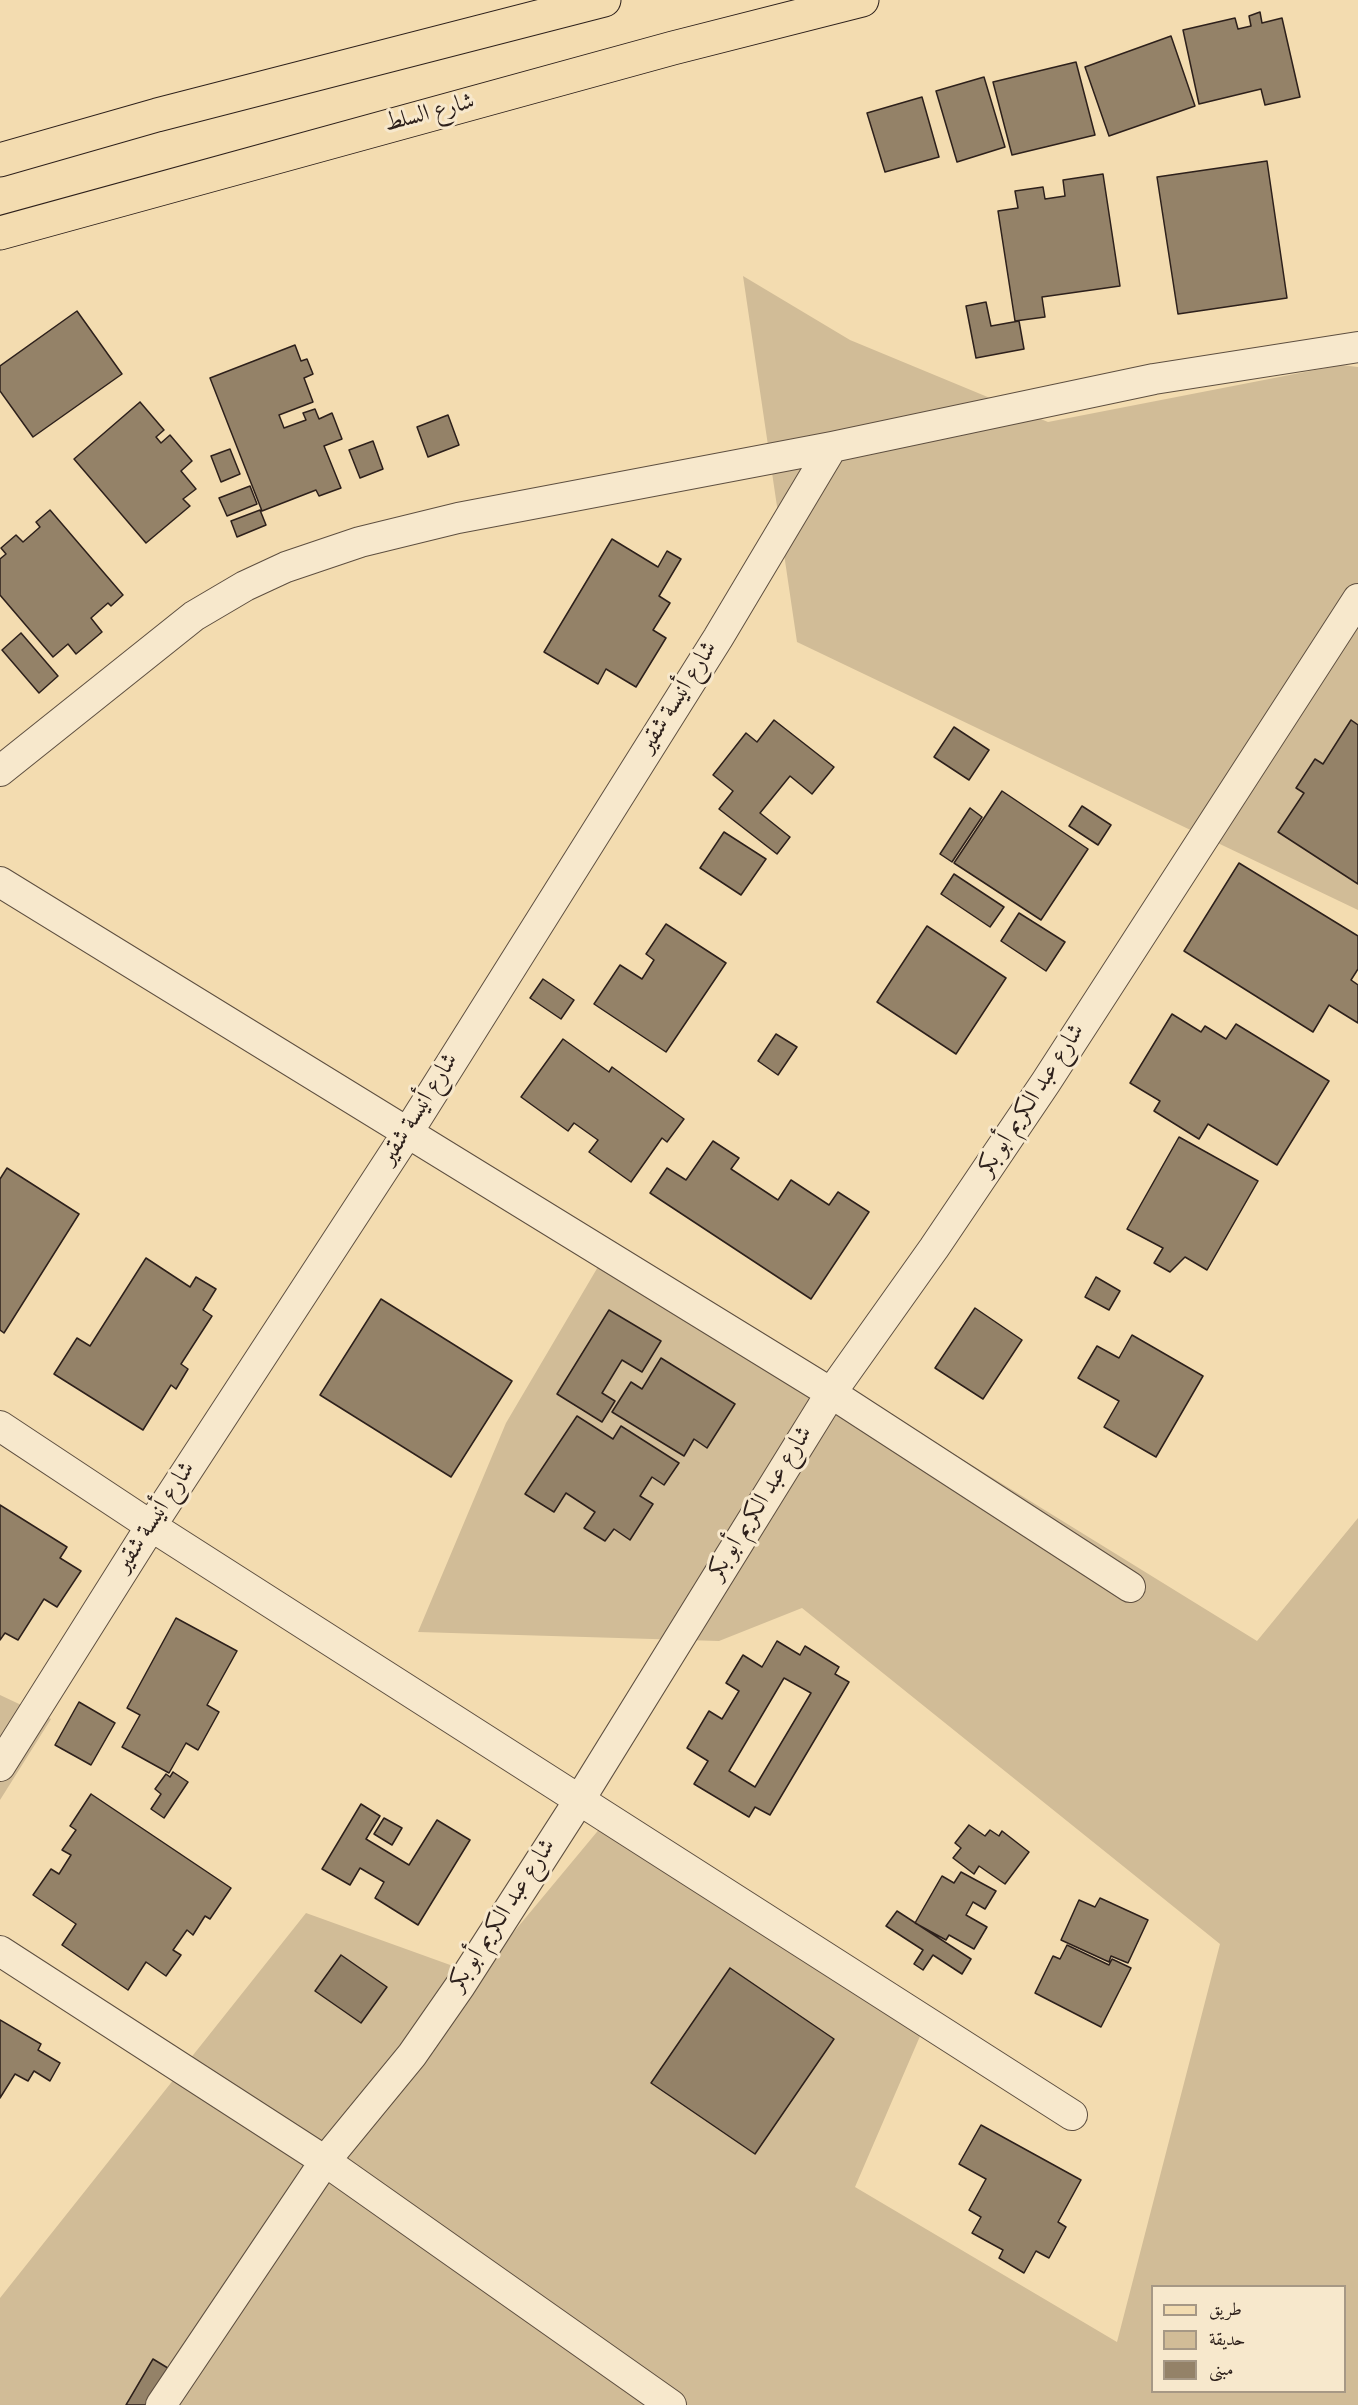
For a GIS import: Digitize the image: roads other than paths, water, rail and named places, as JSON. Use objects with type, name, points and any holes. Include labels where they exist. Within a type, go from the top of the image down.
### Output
[{"type":"main road","points":[[0,160],[157,115],[604,0]]},
{"type":"main road","name":"شارع السلط","points":[[0,233],[673,48],[862,0]]},
{"type":"street","points":[[0,771],[194,616],[245,586],[286,567],[360,542],[458,518],[831,447],[1154,379],[1358,346]]},
{"type":"street","name":"شارع أنيسة شقير","points":[[0,1766],[151,1526],[408,1132],[718,638],[831,447]]},
{"type":"street","name":"شارع عبد الكريم أبو بكر","points":[[161,2405],[325,2161],[412,2055],[460,1986],[580,1799],[831,1393],[941,1239],[1040,1091],[1358,599]]},
{"type":"street","points":[[0,882],[831,1393],[1130,1587]]},
{"type":"street","points":[[0,1426],[151,1526],[1072,2115]]},
{"type":"street","points":[[0,1951],[325,2161],[671,2405]]}]
